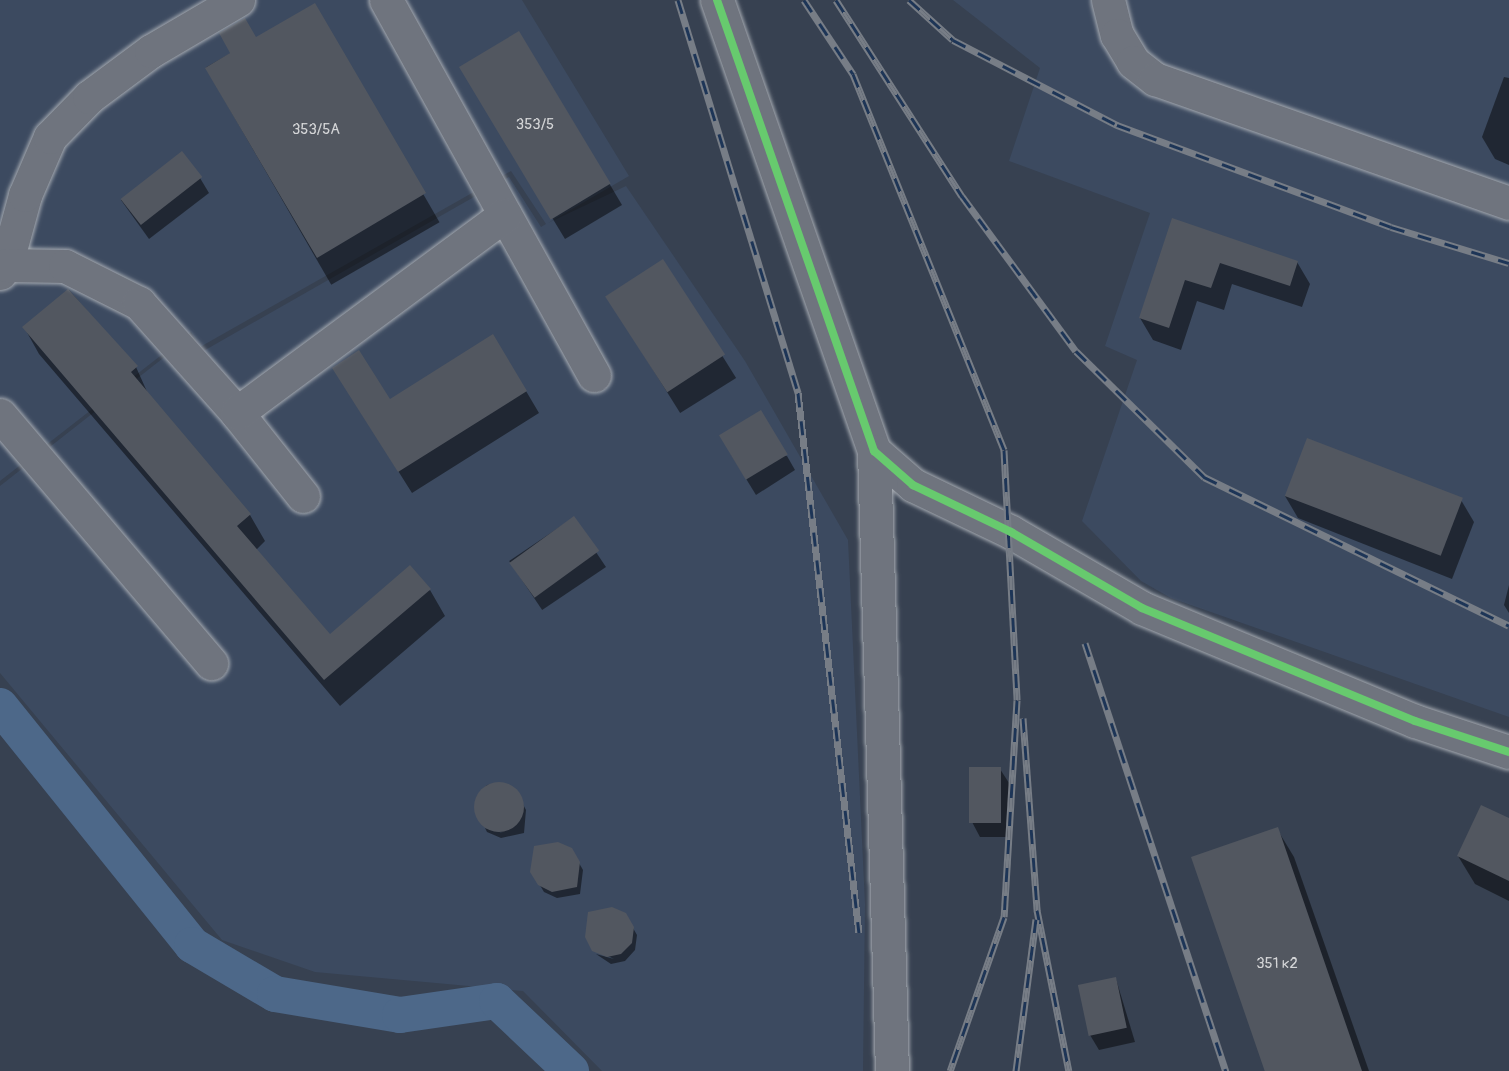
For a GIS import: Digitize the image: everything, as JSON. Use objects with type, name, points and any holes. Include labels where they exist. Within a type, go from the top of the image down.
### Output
[{"type":"street","points":[[238,0],[151,51],[89,97],[50,137],[25,195],[3,269],[65,267],[139,303],[237,413],[303,496]]},
{"type":"street","points":[[386,0],[594,375]]},
{"type":"street","points":[[717,0],[874,451],[892,1071]]},
{"type":"street","points":[[1108,0],[1117,35],[1133,62],[1155,79],[1509,203]]},
{"type":"street","points":[[237,413],[505,215]]},
{"type":"street","points":[[0,415],[211,663]]},
{"type":"street","points":[[874,451],[913,485],[1011,532],[1142,608],[1415,721],[1509,752]]},
{"type":"shaded area","points":[[0,0],[522,0],[629,176],[548,223],[626,186],[745,361],[848,540],[865,904],[863,1071],[602,1071],[523,991],[315,972],[222,940],[0,673],[0,486],[190,337],[200,353],[509,177],[541,227],[546,224],[511,171],[200,347],[191,332],[0,481]]},
{"type":"shaded area","points":[[953,0],[1509,0],[1509,717],[1171,598],[1141,581],[1082,521],[1137,360],[1105,346],[1150,213],[1009,161],[1040,68]]},
{"type":"building","points":[[315,3],[426,193],[317,258],[205,68],[230,53],[219,33],[245,18],[256,37]]},
{"type":"building","points":[[519,31],[611,184],[551,220],[459,67]]},
{"type":"building","points":[[182,151],[202,177],[141,225],[121,199]]},
{"type":"building","points":[[1172,218],[1298,261],[1290,286],[1220,263],[1211,288],[1185,280],[1169,328],[1139,318]]},
{"type":"building","points":[[663,259],[725,355],[667,392],[605,297]]},
{"type":"building","points":[[68,289],[138,366],[131,372],[251,514],[237,526],[330,634],[410,565],[431,589],[324,680],[22,327]]},
{"type":"building","points":[[493,334],[527,391],[398,472],[332,368],[359,350],[390,399]]},
{"type":"building","points":[[761,410],[788,455],[746,480],[719,435]]},
{"type":"building","points":[[1307,438],[1463,498],[1441,556],[1285,496]]},
{"type":"building","points":[[574,516],[599,551],[535,598],[509,563]]},
{"type":"building","points":[[969,767],[1001,767],[1001,823],[969,823]]},
{"type":"building","points":[[499,782],[508,784],[519,793],[524,807],[522,816],[513,827],[499,832],[490,830],[479,821],[474,807],[476,798],[485,787]]},
{"type":"building","points":[[1481,805],[1509,818],[1509,881],[1457,856]]},
{"type":"building","points":[[1278,827],[1362,1071],[1265,1071],[1191,857]]},
{"type":"building","points":[[558,842],[572,848],[580,862],[577,887],[552,892],[538,885],[530,872],[534,846]]},
{"type":"building","points":[[612,907],[626,913],[634,927],[632,943],[621,954],[607,957],[592,951],[585,937],[588,912]]},
{"type":"building","points":[[1116,977],[1127,1028],[1089,1036],[1078,985]]},
{"type":"waterway","points":[[0,706],[192,945],[275,994],[400,1015],[497,1001],[571,1071]]},
{"type":"railway","points":[[678,0],[798,393],[859,933]]},
{"type":"railway","points":[[804,0],[853,74],[1004,450],[1017,700],[1004,917],[950,1071]]},
{"type":"railway","points":[[836,0],[962,196],[1076,351],[1204,477],[1509,626]]},
{"type":"railway","points":[[909,0],[953,40],[1117,125],[1391,227],[1509,263]]},
{"type":"railway","points":[[1085,643],[1226,1071]]},
{"type":"railway","points":[[1023,718],[1037,910],[1069,1071]]},
{"type":"railway","points":[[1016,1071],[1036,919]]},
{"type":"cycle path","points":[[717,0],[874,451],[913,485],[1011,532],[1142,608],[1415,721],[1509,752]]}]
